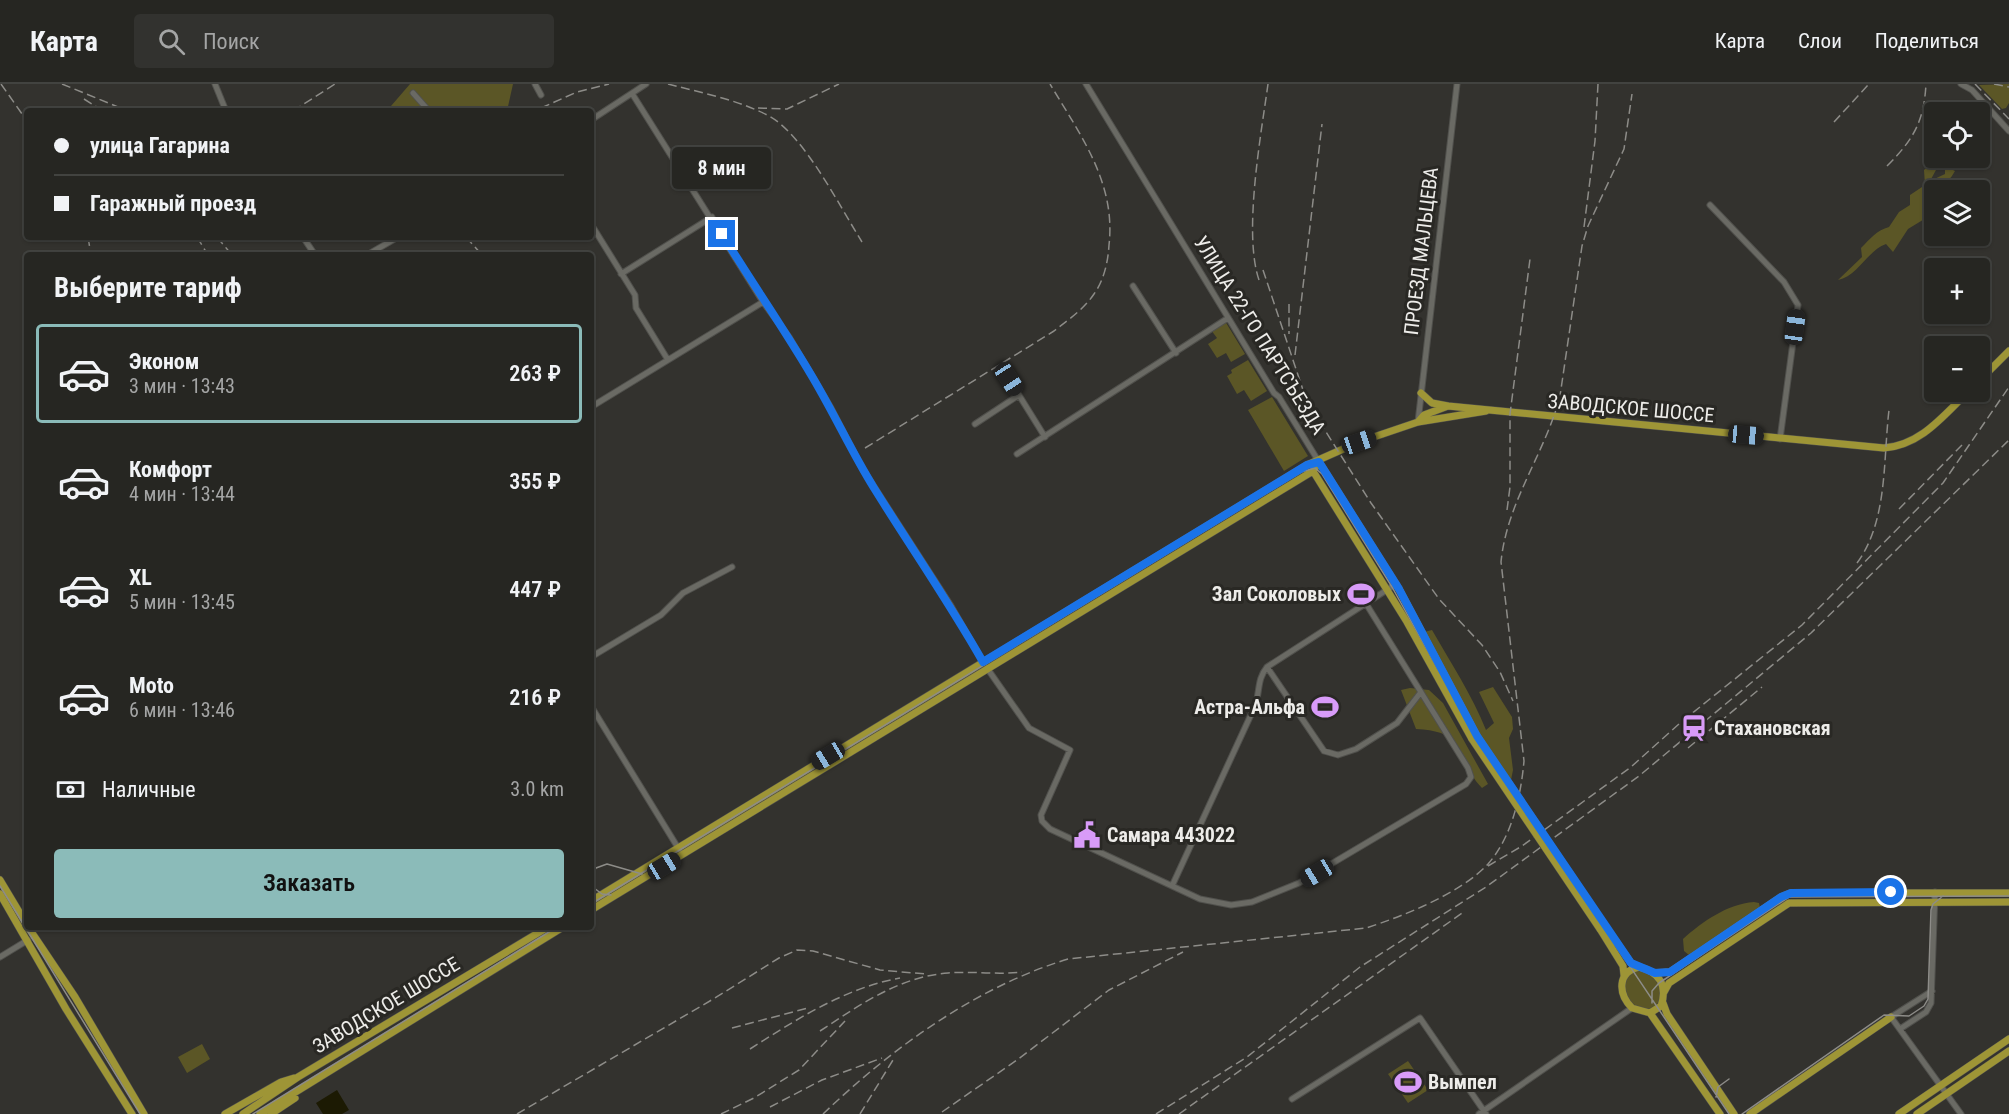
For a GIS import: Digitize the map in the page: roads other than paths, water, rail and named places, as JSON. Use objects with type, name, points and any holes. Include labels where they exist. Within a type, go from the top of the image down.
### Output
[{"type":"main road","points":[[1990,370],[2009,351]]},
{"type":"main road","points":[[1421,393],[1432,403],[1448,406]]},
{"type":"main road","name":"ЗАВОДСКОЕ ШОССЕ","points":[[1418,422],[1424,415],[1448,406],[1884,447],[1904,445],[1922,435],[1957,402]]},
{"type":"main road","name":"ЗАВОДСКОЕ ШОССЕ","points":[[594,899],[1153,563],[1307,465],[1319,462],[1359,442],[1418,422],[1486,411]]},
{"type":"main road","name":"ЗАВОДСКОЕ ШОССЕ","points":[[1153,563],[1313,471],[1319,462]]},
{"type":"main road","name":"УЛИЦА 22-ГО ПАРТСЪЕЗДА","points":[[1319,462],[1396,584],[1475,738]]},
{"type":"main road","name":"УЛИЦА 22-ГО ПАРТСЪЕЗДА","points":[[1313,471],[1407,622],[1475,738],[1603,927],[1631,963],[1639,966]]},
{"type":"main road","name":"ЗАВОДСКОЕ ШОССЕ","points":[[594,908],[683,855],[985,665]]},
{"type":"main road","points":[[0,880],[24,919]]},
{"type":"main road","points":[[1663,1002],[1658,1009],[1650,1013],[1641,1013],[1632,1008],[1622,993],[1624,975],[1629,969],[1639,966],[1655,973],[1670,972],[1781,897],[1791,893],[2009,893]]},
{"type":"main road","points":[[0,894],[24,928]]},
{"type":"main road","points":[[1664,992],[1675,978],[1789,903],[2009,902]]},
{"type":"main road","name":"УЛИЦА 22-ГО ПАРТСЪЕЗДА","points":[[1603,927],[1623,966],[1624,975]]},
{"type":"main road","points":[[25,930],[104,1046],[144,1114]]},
{"type":"main road","points":[[29,930],[66,1009],[132,1114]]},
{"type":"main road","name":"ЗАВОДСКОЕ ШОССЕ","points":[[243,1114],[298,1077],[543,930]]},
{"type":"main road","name":"ЗАВОДСКОЕ ШОССЕ","points":[[261,1114],[559,930]]},
{"type":"main road","points":[[1655,973],[1663,983],[1663,1002],[1667,1014],[1734,1114]]},
{"type":"main road","points":[[1650,1013],[1721,1114]]},
{"type":"main road","points":[[1750,1114],[1891,1017]]},
{"type":"main road","points":[[368,1036],[372,1044]]},
{"type":"main road","points":[[1899,1114],[2009,1039]]},
{"type":"main road","points":[[94,1051],[104,1046]]},
{"type":"main road","points":[[1917,1114],[2009,1051]]},
{"type":"main road","points":[[225,1114],[281,1082],[298,1077]]},
{"type":"main road","points":[[271,1114],[305,1088]]},
{"type":"street","points":[[215,84],[225,108]]},
{"type":"street","points":[[535,84],[541,94]]},
{"type":"street","points":[[594,118],[646,84]]},
{"type":"street","name":"УЛИЦА 22-ГО ПАРТСЪЕЗДА","points":[[1086,84],[1228,318],[1319,462]]},
{"type":"street","name":"ПРОЕЗД МАЛЬЦЕВА","points":[[1418,422],[1457,84]]},
{"type":"street","points":[[1960,84],[1972,90],[2009,131]]},
{"type":"street","points":[[413,93],[426,108]]},
{"type":"street","points":[[633,94],[763,302],[789,337],[831,408],[862,468],[951,606],[985,665],[1029,728],[1070,750],[1041,815],[1042,821],[1050,829],[1172,886],[1218,904],[1231,905],[1252,902],[1299,883],[1466,784],[1471,777],[1468,768],[1365,602]]},
{"type":"street","points":[[1710,205],[1784,282],[1798,305],[1780,439]]},
{"type":"street","points":[[621,274],[712,218]]},
{"type":"street","points":[[594,229],[635,296],[636,308],[668,360]]},
{"type":"street","points":[[372,252],[393,240]]},
{"type":"street","points":[[1133,286],[1176,353]]},
{"type":"street","points":[[594,405],[763,302]]},
{"type":"street","points":[[1017,454],[1228,318]]},
{"type":"street","points":[[1009,379],[1045,437]]},
{"type":"street","points":[[975,424],[1019,395]]},
{"type":"street","points":[[594,655],[661,615],[683,593],[732,567]]},
{"type":"street","points":[[1172,886],[1255,706],[1258,684],[1267,667],[1396,584]]},
{"type":"street","points":[[1267,667],[1324,751],[1338,755],[1356,749],[1397,723],[1421,692]]},
{"type":"street","points":[[594,711],[683,855]]},
{"type":"street","points":[[1900,1029],[1928,1010],[1932,991],[1935,892]]},
{"type":"street","points":[[0,957],[31,938]]},
{"type":"street","points":[[1932,991],[1891,1017],[1961,1114]]},
{"type":"street","points":[[1292,1099],[1420,1018],[1483,1113],[1632,1008]]},
{"type":"tram line","points":[[594,902],[1301,472],[1315,468],[1322,474],[1392,587],[1476,737],[1729,1114]]},
{"type":"tram line","points":[[594,872],[596,868],[607,864],[642,874]]},
{"type":"tram line","points":[[0,886],[24,925]]},
{"type":"tram line","points":[[594,888],[602,894],[611,895]]},
{"type":"tram line","points":[[1742,1114],[1884,1015],[1909,1016],[1924,1006],[1928,999],[1931,910],[1933,904],[1943,896]]},
{"type":"tram line","points":[[1652,1003],[1652,991],[1659,983],[1789,897],[2009,896]]},
{"type":"tram line","points":[[27,930],[140,1114]]},
{"type":"tram line","points":[[253,1114],[552,930]]},
{"type":"tram line","points":[[1716,1097],[1718,1087],[1729,1079]]},
{"type":"railway","points":[[1,84],[24,117]]},
{"type":"railway","points":[[62,84],[121,108]]},
{"type":"railway","points":[[298,108],[335,84]]},
{"type":"railway","points":[[541,108],[577,92],[609,84]]},
{"type":"railway","points":[[668,84],[720,97],[769,116],[782,125],[808,155],[862,242]]},
{"type":"railway","points":[[758,108],[787,109],[839,84]]},
{"type":"railway","points":[[865,448],[1054,331],[1086,305],[1100,283],[1105,271],[1110,222],[1102,181],[1084,141],[1050,84]]},
{"type":"railway","points":[[1259,280],[1255,260],[1253,211],[1268,84]]},
{"type":"railway","points":[[1584,227],[1595,141],[1598,84]]},
{"type":"railway","points":[[1834,122],[1869,84]]},
{"type":"railway","points":[[1887,166],[1904,148],[1916,130],[1923,109],[1926,84]]},
{"type":"railway","points":[[1975,84],[2009,119]]},
{"type":"railway","points":[[1994,84],[2009,87]]},
{"type":"railway","points":[[823,1114],[877,1066],[937,1022],[968,1003],[1034,971],[1068,959],[1366,928],[1448,894],[1477,875],[1488,864],[1503,841],[1514,815],[1524,761],[1501,562],[1505,540],[1518,498],[1545,438],[1560,396],[1582,246],[1588,226],[1624,149],[1632,94]]},
{"type":"railway","points":[[84,99],[98,108]]},
{"type":"railway","points":[[1295,355],[1322,124]]},
{"type":"railway","points":[[88,240],[90,252]]},
{"type":"railway","points":[[199,240],[206,252]]},
{"type":"railway","points":[[220,240],[230,252]]},
{"type":"railway","points":[[469,240],[479,252]]},
{"type":"railway","points":[[1507,510],[1510,487],[1510,414],[1530,259]]},
{"type":"railway","points":[[1263,270],[1307,402],[1371,503],[1439,599],[1482,645],[1500,672],[1513,701]]},
{"type":"railway","points":[[1289,304],[1289,334]]},
{"type":"railway","points":[[1488,866],[1522,846],[1631,767],[1680,723],[1802,625],[1943,483],[2009,387]]},
{"type":"railway","points":[[1857,563],[1867,546],[1879,509],[1889,410]]},
{"type":"railway","points":[[1156,1114],[1247,1057],[1360,967],[1486,887],[1639,776],[1811,633],[2009,440]]},
{"type":"railway","points":[[1899,509],[1962,445]]},
{"type":"railway","points":[[1688,748],[1762,687]]},
{"type":"railway","points":[[1179,1114],[1465,911]]},
{"type":"railway","points":[[517,1114],[779,958],[797,950],[813,951],[880,970],[926,974]]},
{"type":"railway","points":[[942,1112],[1017,1060],[1109,990],[1183,952]]},
{"type":"railway","points":[[820,1031],[880,994],[913,980],[948,973],[1022,972]]},
{"type":"railway","points":[[750,1049],[804,1016],[841,997],[900,978]]},
{"type":"railway","points":[[732,1028],[808,1008]]},
{"type":"railway","points":[[721,1114],[754,1098],[799,1070],[845,1021]]},
{"type":"railway","points":[[770,1107],[822,1080],[882,1058]]},
{"type":"railway","points":[[860,1114],[893,1060]]},
{"type":"place","name":"Зал Соколовых","points":[[1361,594]]},
{"type":"place","name":"Астра-Альфа","points":[[1325,707]]},
{"type":"place","name":"Стахановская","points":[[1694,728]]},
{"type":"place","name":"Самара 443022","points":[[1087,835]]},
{"type":"place","name":"Вымпел","points":[[1408,1082]]}]
